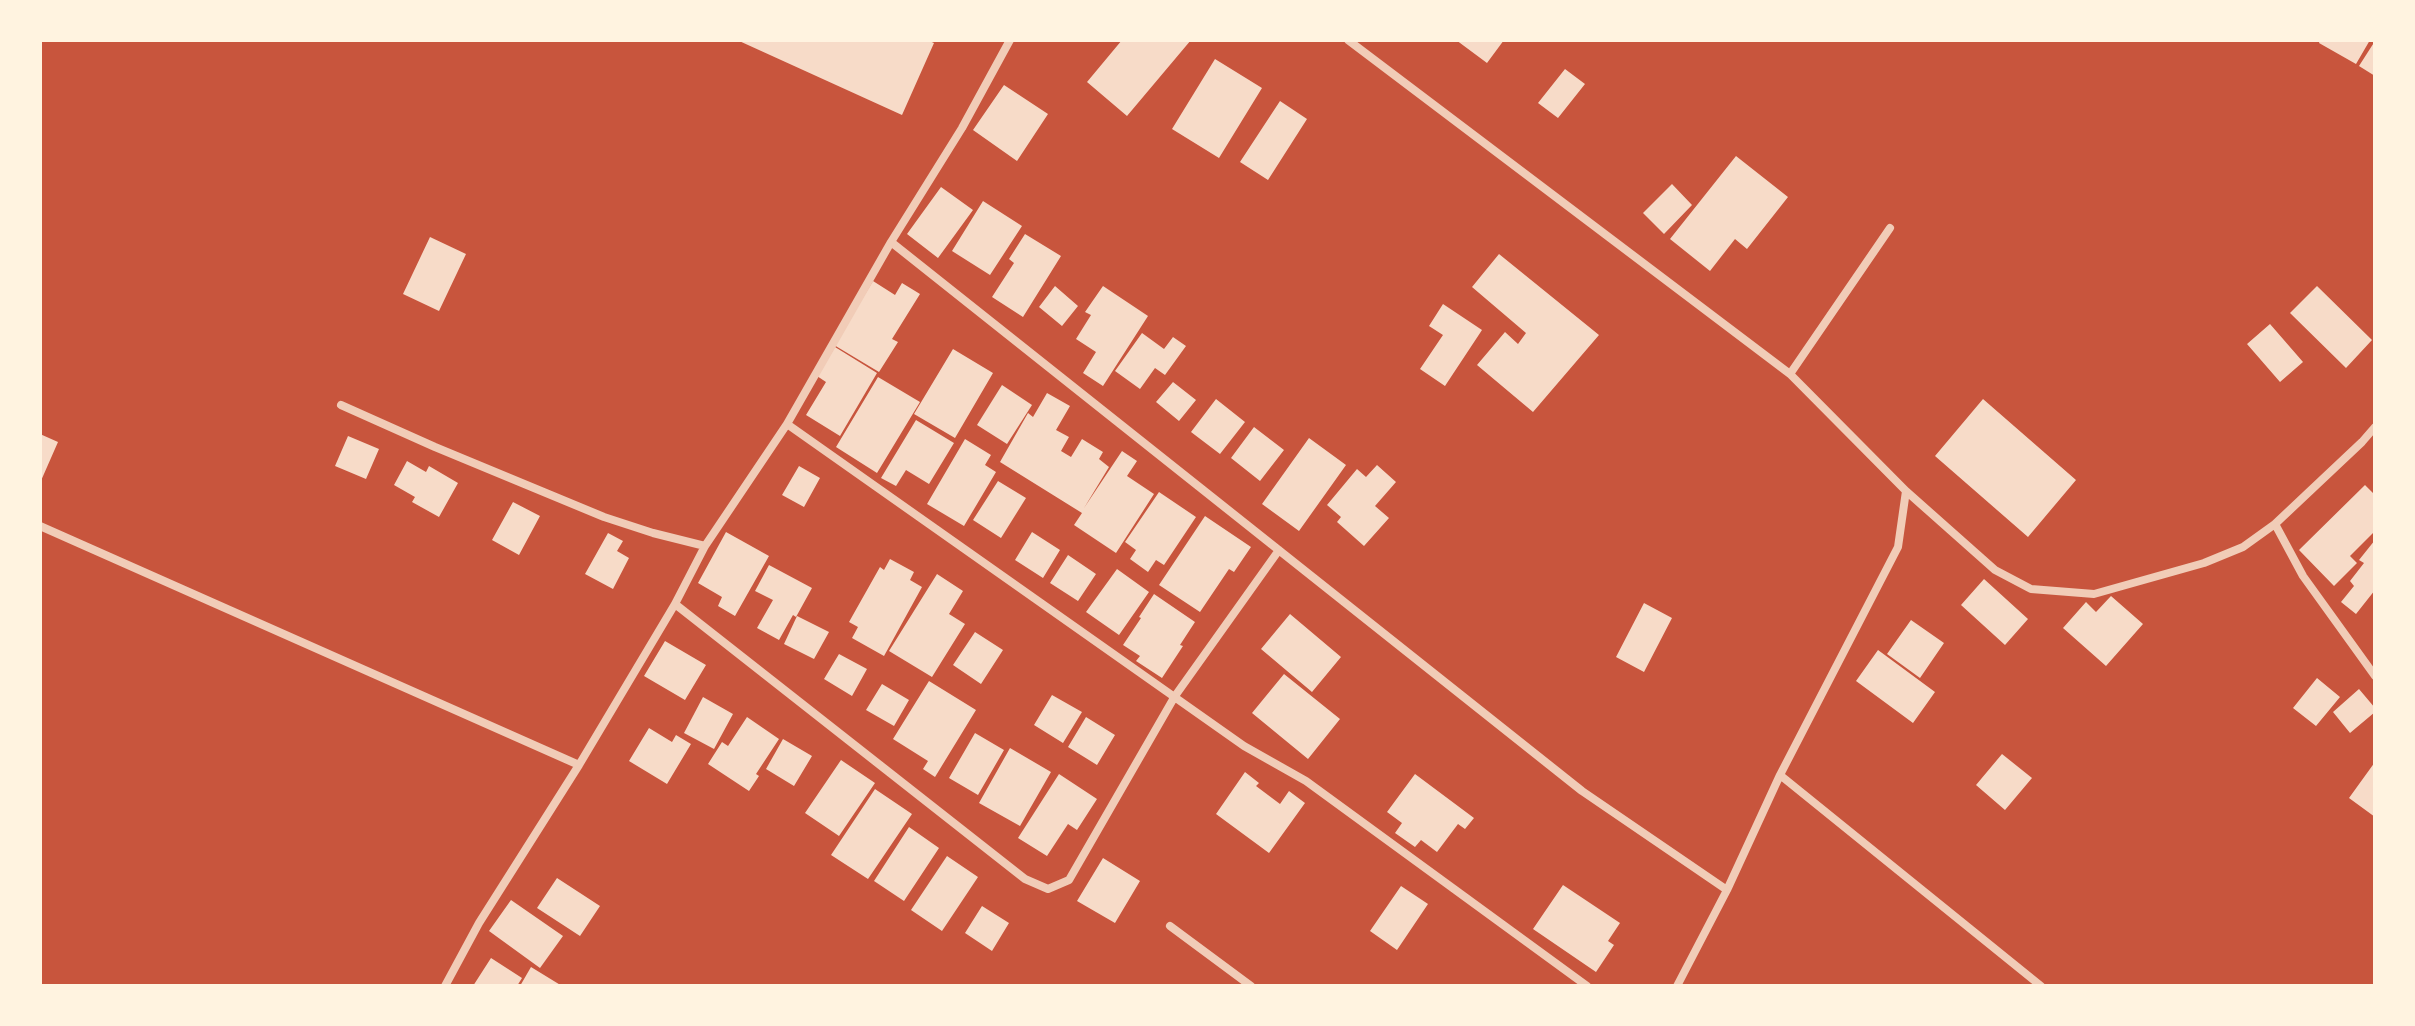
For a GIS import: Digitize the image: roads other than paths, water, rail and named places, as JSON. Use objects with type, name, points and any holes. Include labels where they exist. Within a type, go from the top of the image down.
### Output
[{"type":"street","points":[[445,986],[479,923],[579,765],[675,604],[705,546],[787,424],[891,242],[962,128],[1010,40]]},
{"type":"street","points":[[1348,40],[1790,374],[1906,491],[1995,570],[2031,589],[2094,594],[2204,563],[2243,547],[2275,524],[2375,429]]},
{"type":"street","points":[[1790,374],[1890,228]]},
{"type":"street","points":[[891,242],[1582,791],[1727,890]]},
{"type":"street","points":[[341,405],[604,517],[705,546]]},
{"type":"street","points":[[787,424],[1244,746],[1306,781],[1587,986]]},
{"type":"street","points":[[1677,986],[1727,890],[1780,775],[1898,547],[1906,491]]},
{"type":"street","points":[[2275,524],[2303,576],[2375,676]]},
{"type":"street","points":[[40,526],[579,765]]},
{"type":"street","points":[[675,604],[1025,879],[1048,889],[1069,880],[1175,696],[1279,550]]},
{"type":"street","points":[[1780,775],[2041,986]]},
{"type":"street","points":[[1170,926],[1251,986]]}]
